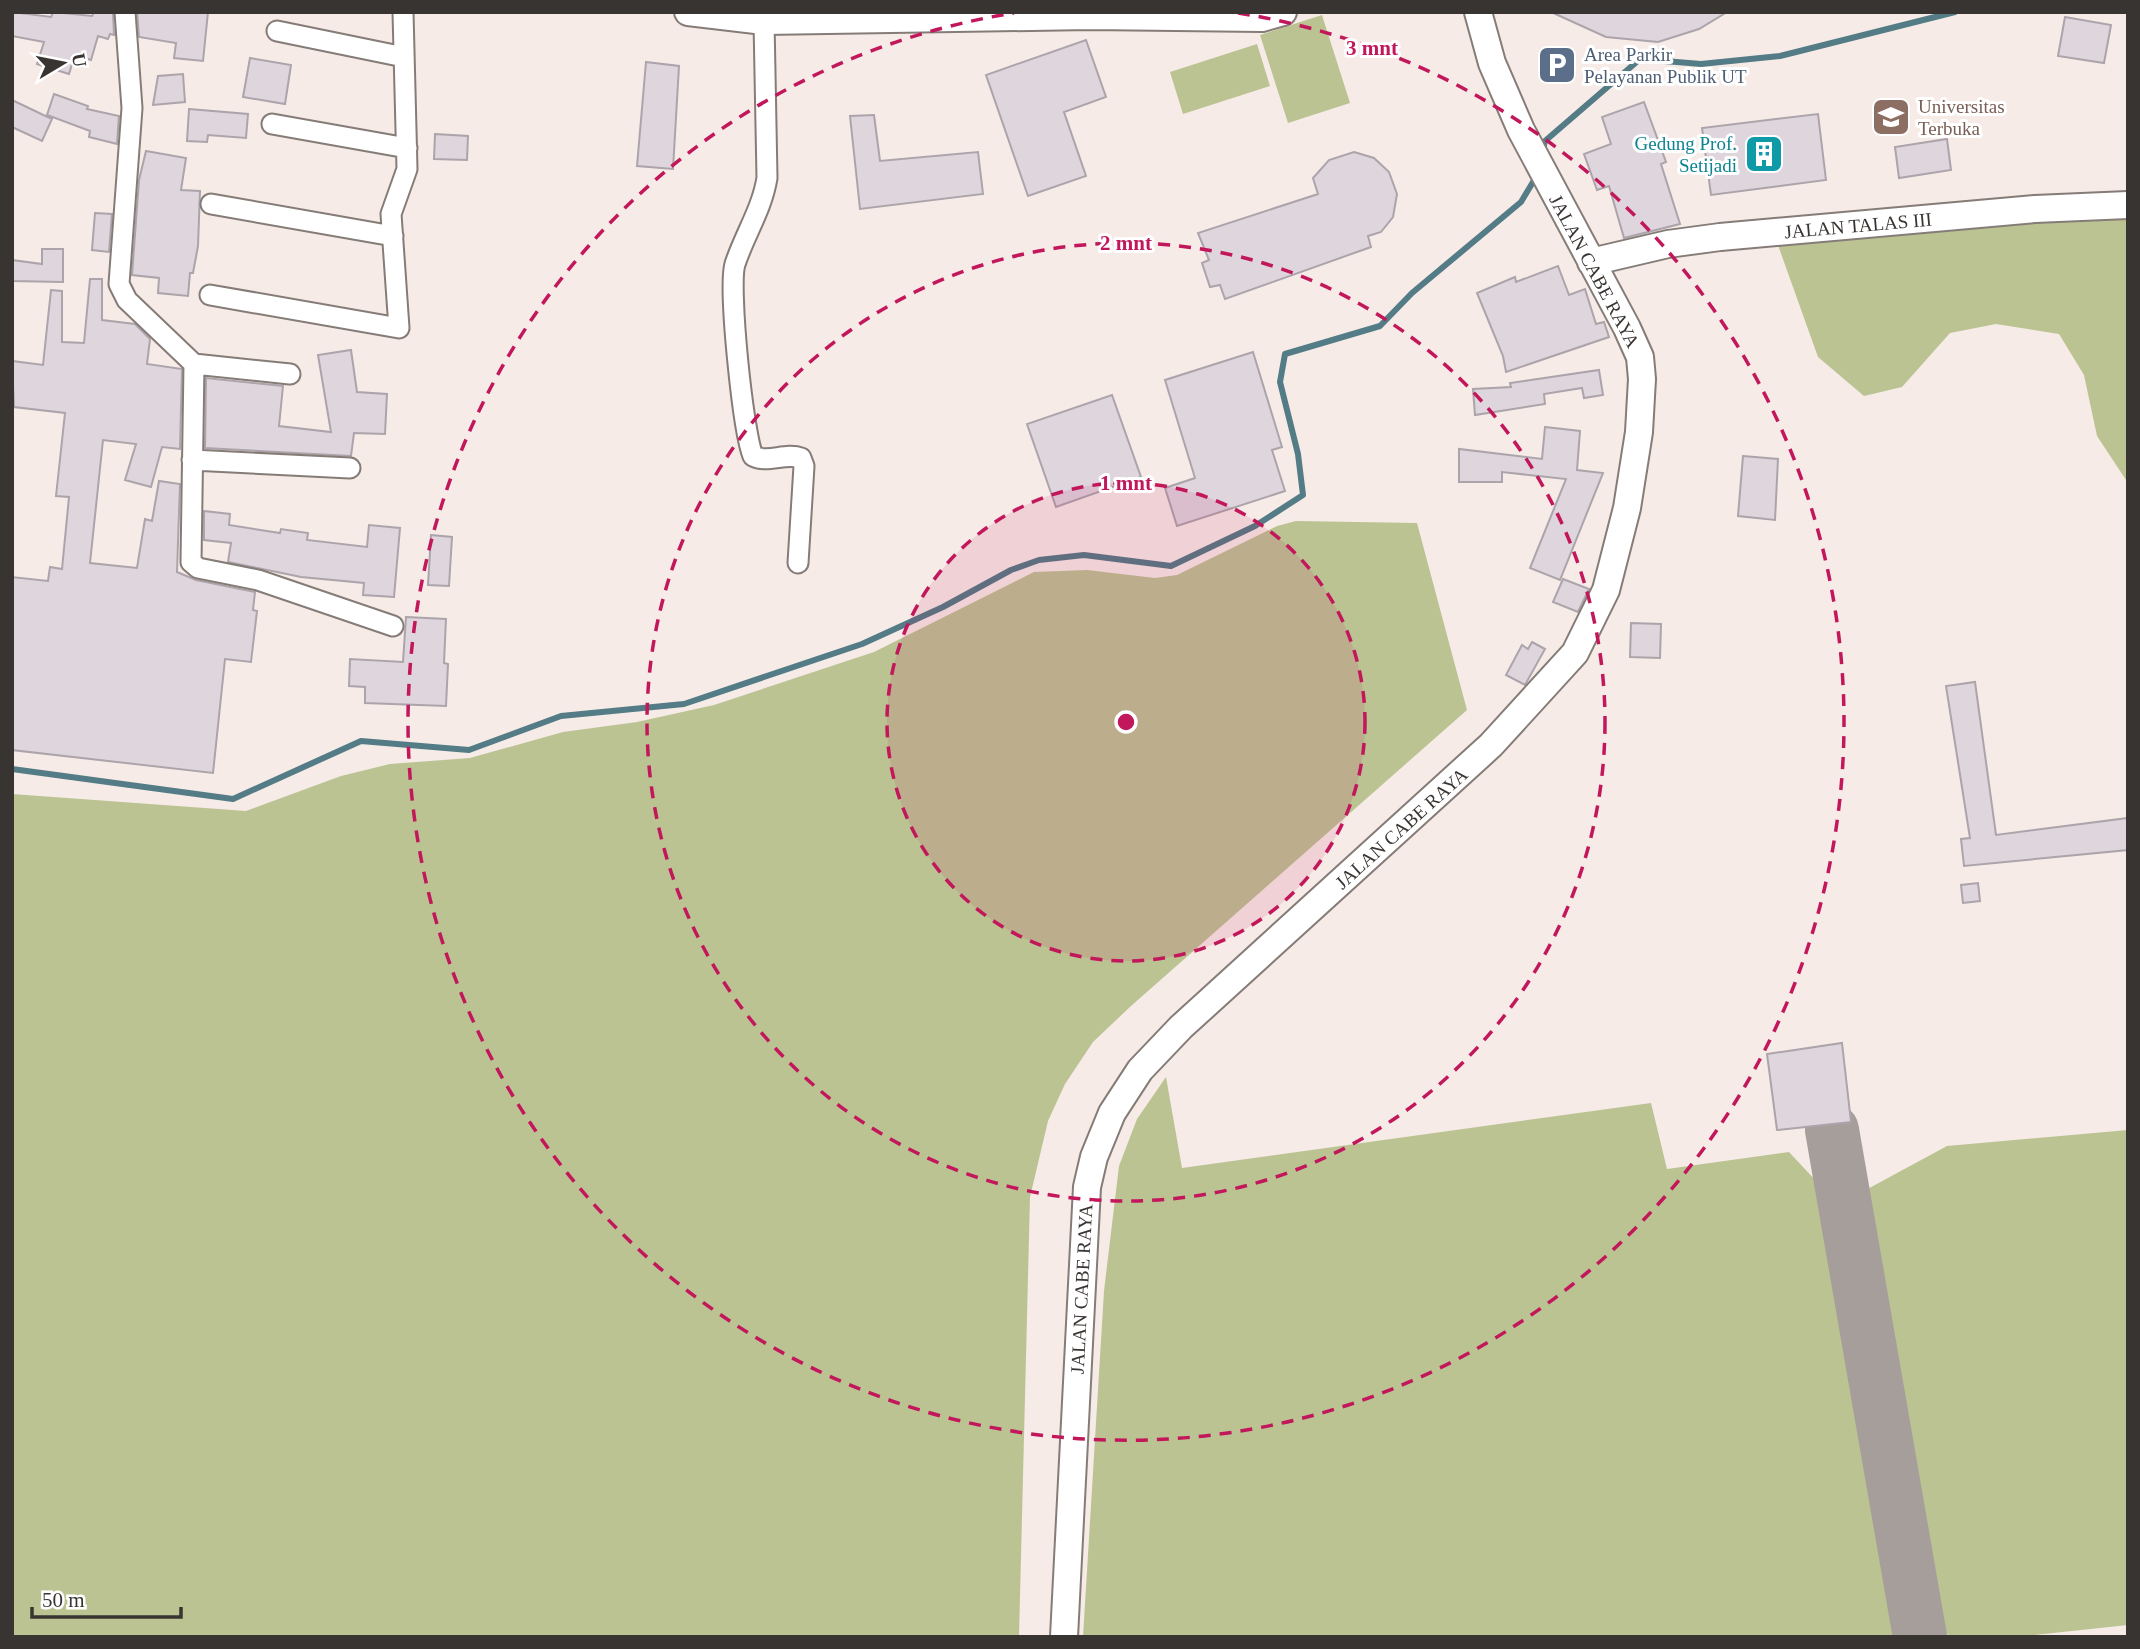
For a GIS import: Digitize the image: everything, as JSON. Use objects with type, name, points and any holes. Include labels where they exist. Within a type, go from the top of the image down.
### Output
[{"type":"main road","points":[[688,12],[764,21],[1090,16],[1262,18],[1283,12]]},
{"type":"main road","name":"JALAN CABE RAYA","points":[[1064,1637],[1083,1225],[1094,1157],[1112,1113],[1140,1070],[1181,1027],[1491,745],[1575,653],[1606,590],[1624,520],[1639,432],[1642,379],[1640,357],[1521,130],[1492,63],[1478,12]]},
{"type":"main road","name":"JALAN TALAS III","points":[[1591,262],[1668,244],[1720,237],[2035,209],[2128,205]]},
{"type":"street","points":[[125,12],[132,108],[119,284],[127,300],[194,364],[290,374]]},
{"type":"street","points":[[210,295],[399,328],[391,215],[407,169],[403,12]]},
{"type":"street","points":[[764,21],[767,178],[764,196],[735,264],[733,298],[752,456],[760,460],[795,456],[801,458],[804,466],[797,563]]},
{"type":"street","points":[[277,31],[404,58]]},
{"type":"street","points":[[272,124],[407,148]]},
{"type":"street","points":[[211,204],[393,236]]},
{"type":"street","points":[[194,364],[190,555],[193,566],[258,580],[393,626]]},
{"type":"street","points":[[192,460],[350,468]]},
{"type":"green space","points":[[1322,15],[1350,103],[1288,123],[1260,35]]},
{"type":"green space","points":[[1257,44],[1270,86],[1183,114],[1170,72]]},
{"type":"green space","points":[[2128,208],[2128,483],[2097,436],[2084,375],[2059,334],[1996,324],[1950,333],[1902,387],[1864,396],[1818,357],[1774,234]]},
{"type":"green space","points":[[1296,521],[1417,523],[1467,710],[1131,1006],[1093,1042],[1065,1084],[1048,1121],[1030,1197],[1019,1637],[12,1637],[12,794],[246,811],[341,776],[390,764],[470,758],[563,732],[637,722],[714,705],[874,652],[1034,572],[1087,570],[1155,578],[1177,575],[1277,526]]},
{"type":"green space","points":[[1166,1077],[1182,1168],[1651,1103],[1667,1169],[1789,1152],[1818,1183],[1899,1632],[1892,1637],[1083,1637],[1104,1291],[1119,1166],[1137,1119]]},
{"type":"green space","points":[[2128,1130],[2128,1625],[2016,1637],[1951,1637],[1932,1623],[1862,1192],[1947,1146]]},
{"type":"building","points":[[12,12],[51,17],[53,12],[92,16],[94,12],[113,12],[114,35],[110,34],[108,39],[98,36],[91,60],[75,55],[69,74],[37,64],[44,42],[12,36]]},
{"type":"building","points":[[137,12],[208,12],[203,61],[174,58],[176,43],[139,37]]},
{"type":"building","points":[[1551,12],[1727,12],[1699,29],[1658,42],[1606,37]]},
{"type":"building","points":[[2065,17],[2111,25],[2104,63],[2058,56]]},
{"type":"building","points":[[1086,40],[1106,97],[1064,112],[1086,176],[1028,196],[986,75]]},
{"type":"building","points":[[250,58],[291,65],[285,104],[243,97]]},
{"type":"building","points":[[646,62],[679,66],[673,169],[637,166]]},
{"type":"building","points":[[183,74],[185,102],[153,105],[158,76]]},
{"type":"building","points":[[54,94],[88,106],[87,109],[119,116],[117,144],[89,137],[90,131],[47,115]]},
{"type":"building","points":[[12,100],[52,119],[42,141],[12,127]]},
{"type":"building","points":[[1644,102],[1666,162],[1661,164],[1680,224],[1624,238],[1609,186],[1597,190],[1584,154],[1611,144],[1602,117]]},
{"type":"building","points":[[189,109],[248,114],[246,138],[208,135],[207,142],[187,141]]},
{"type":"building","name":"Gedung Prof. Setijadi","points":[[1818,114],[1826,180],[1711,195],[1702,128]]},
{"type":"building","points":[[874,115],[880,161],[978,152],[983,194],[860,209],[850,116]]},
{"type":"building","points":[[435,134],[468,136],[467,160],[434,159]]},
{"type":"building","points":[[1947,139],[1951,170],[1899,178],[1895,147]]},
{"type":"building","points":[[146,151],[186,158],[181,190],[200,191],[198,246],[193,273],[190,273],[188,296],[158,293],[159,278],[132,275],[139,180]]},
{"type":"building","points":[[1354,152],[1374,158],[1389,172],[1397,194],[1393,217],[1381,232],[1368,236],[1371,247],[1225,299],[1220,285],[1210,287],[1202,263],[1209,260],[1198,233],[1318,194],[1313,178],[1329,160]]},
{"type":"building","points":[[95,213],[112,214],[109,252],[92,250]]},
{"type":"building","points":[[42,249],[63,249],[63,282],[12,281],[12,260],[42,264]]},
{"type":"building","points":[[1558,266],[1569,295],[1585,289],[1596,324],[1604,322],[1609,337],[1506,372],[1503,356],[1477,293],[1515,277],[1516,282]]},
{"type":"building","points":[[90,279],[102,279],[102,320],[135,324],[150,339],[147,364],[182,369],[180,449],[162,447],[151,487],[125,480],[136,444],[103,440],[90,563],[137,568],[145,519],[152,521],[159,481],[180,484],[177,572],[196,580],[255,592],[253,610],[257,611],[251,662],[225,659],[213,773],[12,750],[12,577],[48,581],[50,567],[62,569],[69,497],[56,496],[65,413],[14,407],[12,361],[43,365],[51,290],[62,291],[62,342],[84,343]]},
{"type":"building","points":[[351,350],[357,392],[387,394],[385,434],[354,433],[351,456],[205,448],[206,378],[283,386],[279,426],[331,432],[318,355]]},
{"type":"building","points":[[1253,352],[1282,447],[1272,450],[1285,491],[1177,526],[1165,488],[1195,478],[1165,380]]},
{"type":"building","points":[[1599,370],[1603,395],[1584,398],[1582,388],[1544,394],[1545,404],[1475,415],[1473,389],[1511,387],[1510,383]]},
{"type":"building","points":[[1112,395],[1141,477],[1056,507],[1027,424]]},
{"type":"building","points":[[1545,427],[1580,431],[1577,470],[1603,473],[1560,580],[1530,568],[1566,479],[1502,472],[1502,482],[1459,482],[1459,449],[1542,459]]},
{"type":"building","points":[[1743,456],[1778,459],[1775,520],[1738,516]]},
{"type":"building","points":[[204,511],[230,514],[229,525],[280,533],[281,529],[308,533],[307,540],[367,547],[369,525],[400,528],[394,597],[363,595],[364,583],[301,577],[228,562],[231,543],[204,540]]},
{"type":"building","points":[[431,535],[452,537],[449,586],[428,585]]},
{"type":"building","points":[[1563,579],[1589,589],[1578,612],[1553,602]]},
{"type":"building","points":[[406,617],[446,619],[446,706],[365,703],[365,687],[349,686],[350,659],[403,662]]},
{"type":"building","points":[[1631,623],[1661,624],[1660,658],[1630,657]]},
{"type":"building","points":[[1532,642],[1545,649],[1525,685],[1506,675],[1522,645],[1528,649]]},
{"type":"building","points":[[1975,682],[1996,835],[2128,818],[2128,850],[1964,866],[1961,839],[1970,838],[1946,686]]},
{"type":"building","points":[[1978,883],[1980,901],[1963,903],[1961,885]]},
{"type":"building","points":[[1842,1043],[1851,1122],[1777,1130],[1767,1054]]},
{"type":"waterway","points":[[1542,153],[1545,141],[1640,59],[1701,64],[1780,56],[1955,12]]},
{"type":"waterway","points":[[12,769],[233,799],[361,741],[469,750],[561,716],[684,704],[862,644],[943,607],[1011,570],[1039,560],[1084,555],[1171,566],[1255,526],[1303,495],[1298,454],[1280,382],[1285,354],[1380,326],[1412,293],[1521,202],[1536,177]]},
{"type":"taxiway","points":[[1832,1130],[1920,1637]]},
{"type":"place","name":"Area Parkir Pelayanan Publik UT","points":[[1557,65]]},
{"type":"place","name":"Universitas Terbuka","points":[[1891,117]]},
{"type":"place","name":"Gedung Prof. Setijadi","points":[[1764,154]]}]
